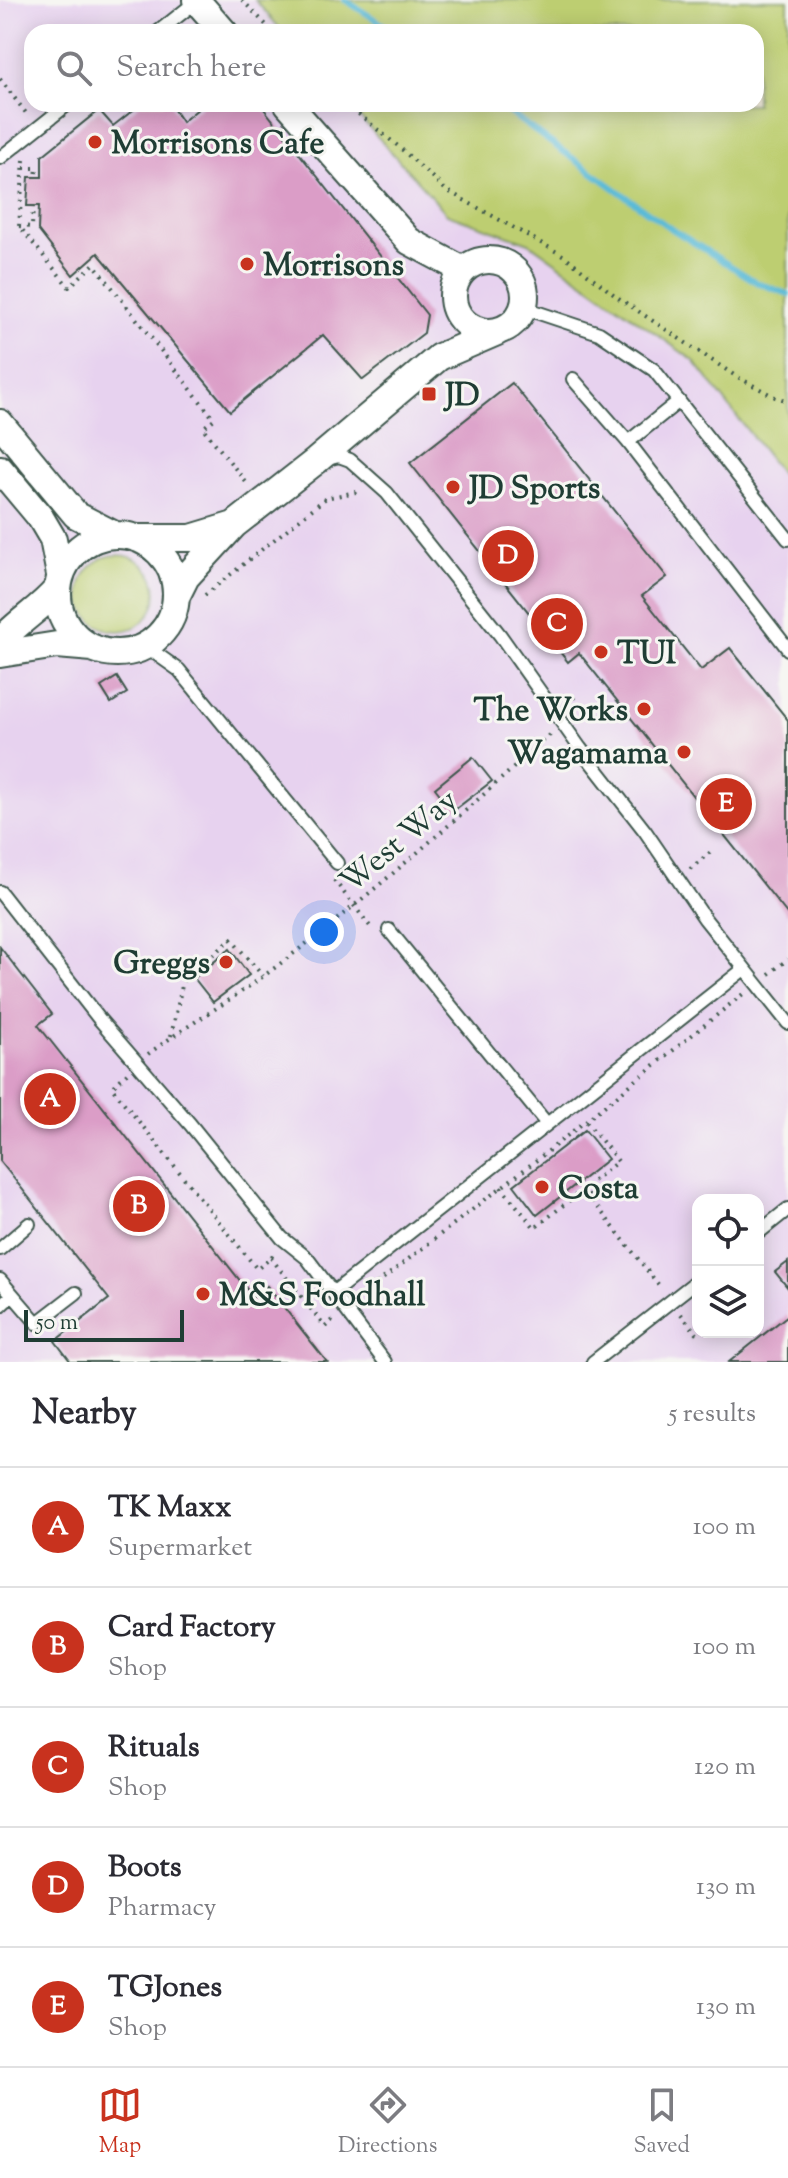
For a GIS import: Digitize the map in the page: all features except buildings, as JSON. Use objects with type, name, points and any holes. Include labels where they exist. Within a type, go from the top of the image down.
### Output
[{"type":"street","points":[[196,0],[217,24]]},
{"type":"street","points":[[295,112],[409,241],[463,270]]},
{"type":"street","points":[[0,654],[57,645],[114,653],[135,650],[153,640],[167,625],[176,597],[193,571],[234,525],[316,461],[439,357],[509,327],[524,308],[524,284],[509,265],[485,259],[463,270],[454,287],[454,306],[439,357]]},
{"type":"street","points":[[454,306],[458,316],[475,330],[497,332]]},
{"type":"street","points":[[0,423],[76,515],[157,550],[170,569],[176,597]]},
{"type":"street","points":[[0,469],[40,517],[53,539],[61,614],[73,634],[93,648]]},
{"type":"street","points":[[0,642],[42,607],[59,582],[69,559],[81,546],[97,538],[191,538],[234,525]]},
{"type":"lane","points":[[168,24],[196,0]]},
{"type":"lane","points":[[0,158],[58,112]]},
{"type":"lane","points":[[524,308],[599,333],[654,370],[788,539]]},
{"type":"lane","points":[[573,379],[628,442],[788,649]]},
{"type":"lane","points":[[628,442],[679,401]]},
{"type":"lane","points":[[316,461],[339,456],[350,460],[387,493],[500,635],[645,831],[705,919],[788,1023]]},
{"type":"lane","points":[[135,650],[155,653],[168,661],[198,692],[337,863]]},
{"type":"lane","points":[[0,892],[100,1020],[282,1238],[307,1258],[385,1362]]},
{"type":"lane","points":[[389,930],[547,1124]]},
{"type":"lane","points":[[334,1292],[744,969]]},
{"type":"lane","points":[[764,1228],[788,1209]]},
{"type":"lane","points":[[0,1249],[29,1224]]},
{"type":"lane","points":[[0,1280],[37,1323],[76,1293]]},
{"type":"lane","points":[[593,1362],[692,1285]]},
{"type":"lane","points":[[0,1306],[12,1295]]},
{"type":"path","points":[[242,0],[265,24]]},
{"type":"path","points":[[0,79],[24,110]]},
{"type":"path","points":[[26,112],[38,128]]},
{"type":"path","points":[[356,112],[446,190],[566,257],[617,297],[734,375],[788,401]]},
{"type":"path","points":[[25,153],[19,226],[69,287],[94,264],[214,419],[203,428],[263,504]]},
{"type":"path","points":[[24,168],[37,168],[36,177]]},
{"type":"path","points":[[19,226],[32,227],[33,206]]},
{"type":"path","points":[[193,571],[205,595],[326,498],[365,491],[376,501],[387,493]]},
{"type":"path","points":[[555,713],[578,694]]},
{"type":"path","name":"West Way","points":[[282,1238],[271,1258],[257,1269],[112,1088],[137,1062],[263,976],[355,905],[462,815],[553,733],[543,721],[555,713]]},
{"type":"path","points":[[170,1038],[183,981],[231,939],[263,976]]},
{"type":"path","points":[[501,1187],[535,1228],[618,1161],[585,1120]]},
{"type":"path","points":[[578,1182],[692,1328]]},
{"type":"shaded area","points":[[0,0],[255,0],[276,24],[24,24],[24,112],[355,112],[447,214],[529,243],[694,361],[788,483],[788,1362],[0,1362]]},
{"type":"green space","points":[[255,0],[788,0],[788,483],[694,361],[529,243],[447,214],[355,112],[764,112],[764,24],[276,24]]},
{"type":"green space","points":[[118,555],[133,558],[145,566],[153,578],[156,593],[153,608],[145,620],[133,628],[118,631],[103,628],[91,620],[83,608],[80,593],[83,578],[91,566],[103,558]]},
{"type":"waterway","points":[[345,0],[382,24]]},
{"type":"waterway","points":[[508,112],[670,228],[758,283],[788,294]]},
{"type":"place","name":"Morrisons Cafe","points":[[95,142]]},
{"type":"place","name":"Morrisons","points":[[247,264]]},
{"type":"place","name":"JD","points":[[429,394]]},
{"type":"place","name":"JD Sports","points":[[453,487]]},
{"type":"place","name":"Boots","points":[[508,556]]},
{"type":"place","name":"Rituals","points":[[557,624]]},
{"type":"place","name":"TUI","points":[[601,652]]},
{"type":"place","name":"The Works","points":[[644,709]]},
{"type":"place","name":"Wagamama","points":[[684,752]]},
{"type":"place","name":"TGJones","points":[[726,804]]},
{"type":"place","name":"Greggs","points":[[226,962]]},
{"type":"place","name":"TK Maxx","points":[[50,1099]]},
{"type":"place","name":"Costa","points":[[542,1187]]},
{"type":"place","name":"Card Factory","points":[[139,1206]]},
{"type":"place","name":"M&S Foodhall","points":[[203,1294]]}]
